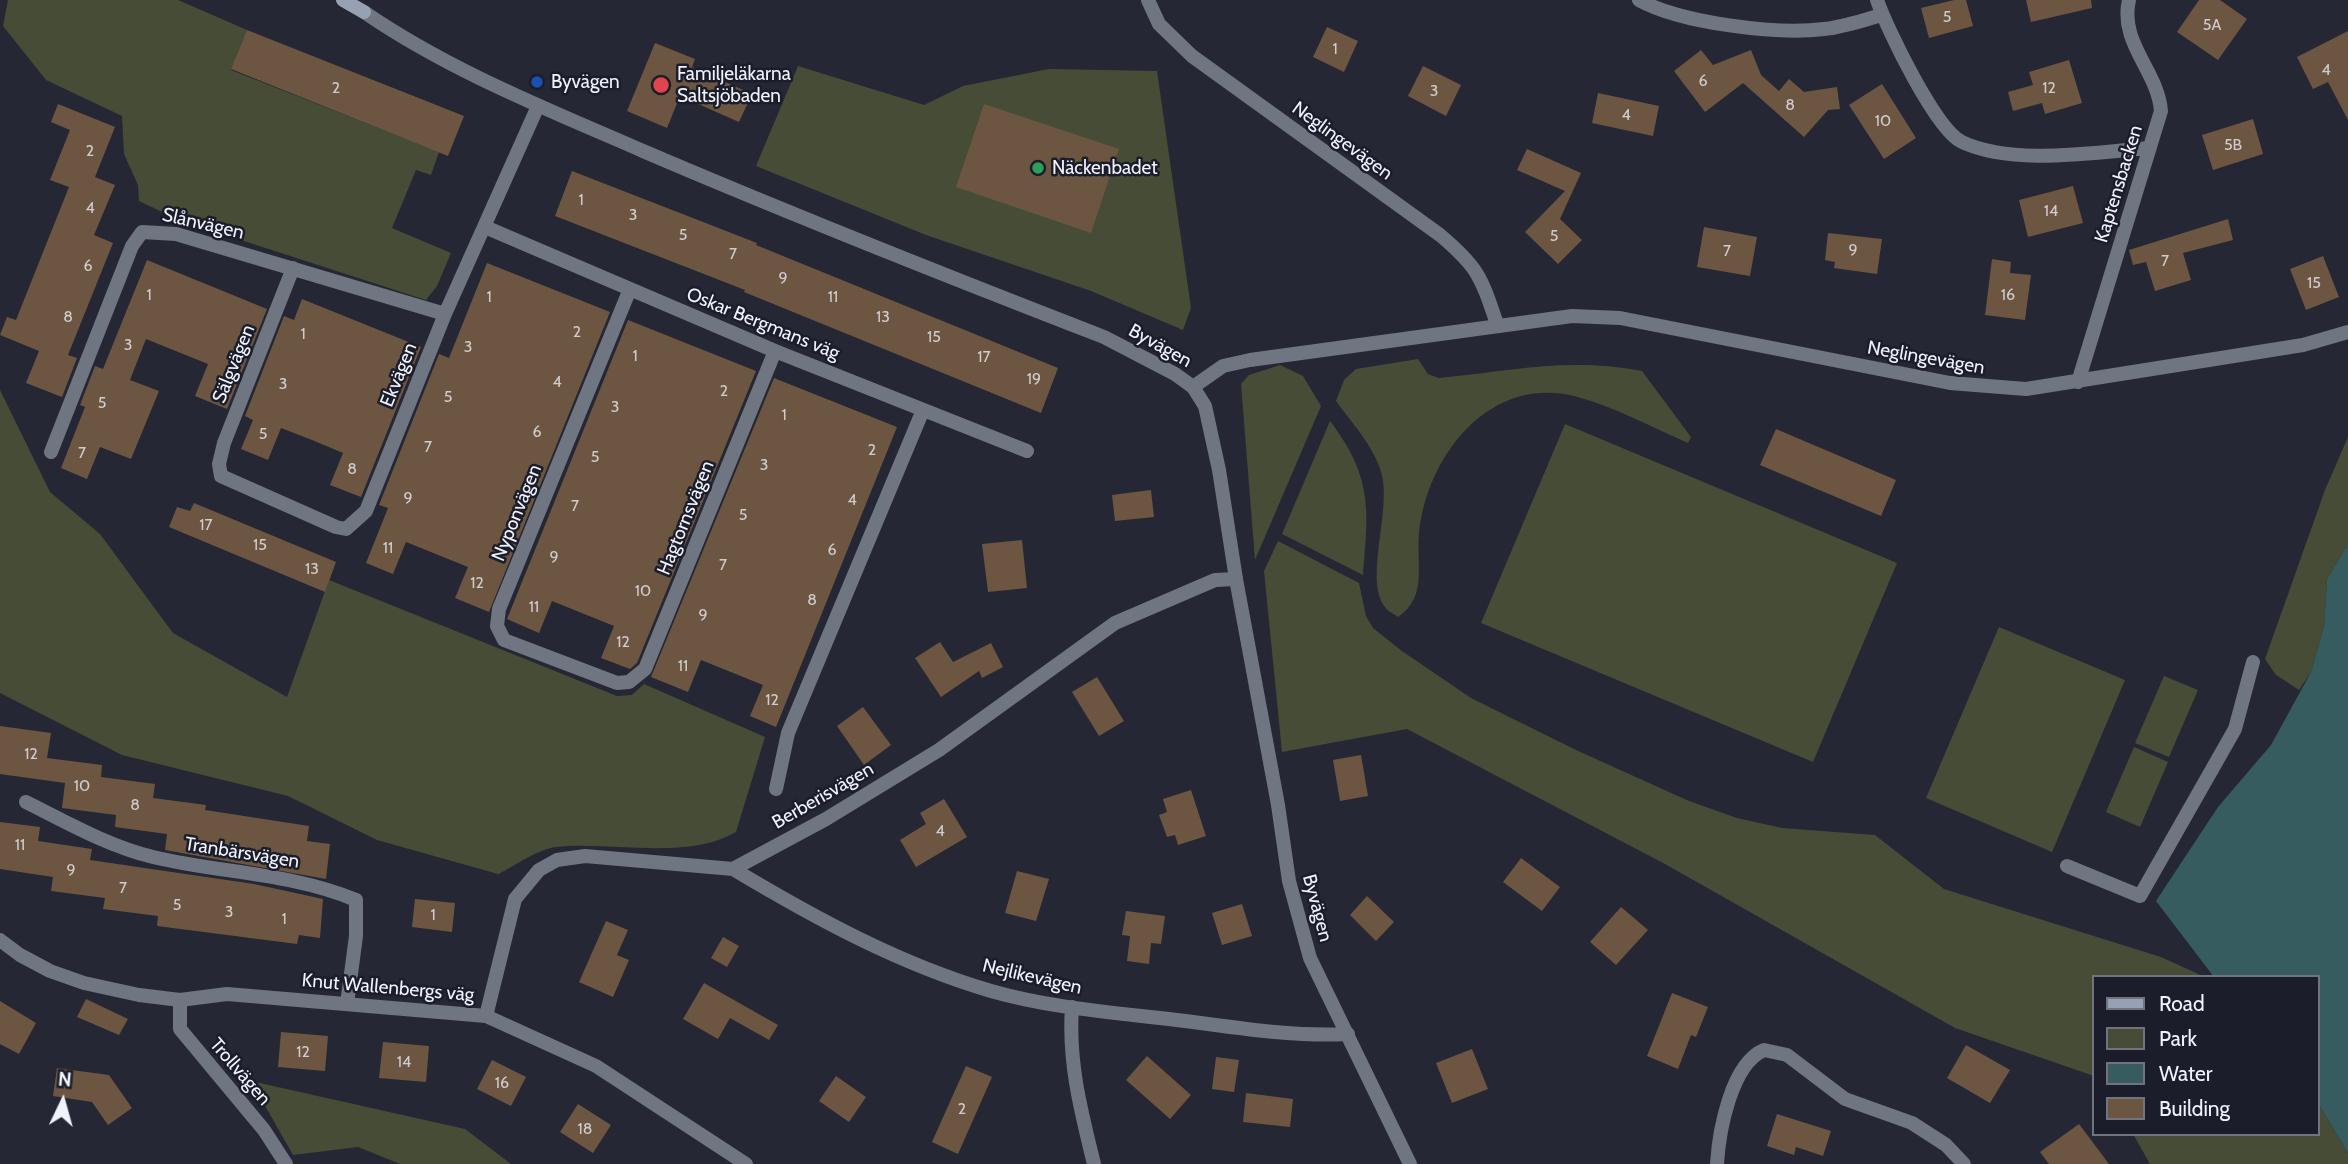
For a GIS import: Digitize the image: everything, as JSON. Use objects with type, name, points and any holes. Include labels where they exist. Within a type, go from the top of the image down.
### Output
[{"type":"main road","points":[[343,0],[360,6]]},
{"type":"street","name":"Neglingevägen","points":[[1148,0],[1159,24],[1192,56],[1440,235],[1469,260],[1488,293],[1497,324]]},
{"type":"street","points":[[1639,0],[1680,17],[1791,30],[1825,29],[1882,15]]},
{"type":"street","points":[[1877,0],[1882,15],[1938,118],[1945,129],[1961,142],[1990,150],[2035,155],[2149,148]]},
{"type":"street","name":"Kaptensbacken","points":[[2078,382],[2161,111],[2160,101],[2127,27],[2129,0]]},
{"type":"street","name":"Byvägen","points":[[360,6],[406,41],[538,106],[839,235],[1104,337],[1142,355],[1193,387],[1205,406],[1213,438],[1289,881],[1310,958],[1410,1164]]},
{"type":"street","name":"Ekvägen","points":[[221,476],[335,527],[346,529],[355,524],[366,511],[444,314],[538,106]]},
{"type":"street","name":"Oskar Bergmans väg","points":[[485,227],[775,351],[1027,451]]},
{"type":"street","name":"Slånvägen","points":[[51,453],[132,246],[142,232],[176,234],[444,314]]},
{"type":"street","name":"Sälgvägen","points":[[221,476],[219,464],[224,443],[293,268]]},
{"type":"street","name":"Nyponvägen","points":[[617,683],[504,640],[497,626],[499,609],[630,289]]},
{"type":"street","name":"Neglingevägen","points":[[1193,387],[1223,366],[1250,360],[1497,324],[1572,316],[1620,318],[1950,383],[2026,389],[2302,345],[2348,332]]},
{"type":"street","name":"Hagtornsvägen","points":[[617,683],[629,682],[645,669],[775,351]]},
{"type":"street","points":[[776,789],[788,733],[923,410]]},
{"type":"street","name":"Berberisvägen","points":[[733,869],[826,819],[939,750],[1115,623],[1215,580],[1236,579]]},
{"type":"street","points":[[2067,866],[2140,896],[2235,729],[2253,662]]},
{"type":"street","name":"Tranbärsvägen","points":[[26,802],[88,833],[150,856],[212,869],[322,885],[356,900],[356,936],[347,1004]]},
{"type":"street","points":[[486,1016],[515,900],[539,870],[556,860],[585,856],[733,869]]},
{"type":"street","name":"Nejlikevägen","points":[[733,869],[821,921],[889,952],[991,991],[1072,1007],[1307,1036],[1348,1034]]},
{"type":"street","name":"Knut Wallenbergs väg","points":[[0,940],[20,955],[83,983],[180,1000],[227,994],[486,1016],[596,1066],[746,1164]]},
{"type":"street","name":"Trollvägen","points":[[180,1000],[180,1029],[264,1130],[286,1164]]},
{"type":"street","points":[[1072,1007],[1069,1041],[1074,1084],[1094,1164]]},
{"type":"street","points":[[1717,1164],[1724,1116],[1748,1060],[1764,1050],[1787,1055],[1845,1099],[1912,1123],[1946,1145],[1965,1164]]},
{"type":"green space","points":[[8,0],[178,0],[247,30],[231,70],[439,152],[431,175],[416,170],[392,228],[451,253],[437,286],[426,300],[179,220],[139,201],[138,185],[124,154],[122,116],[46,80],[3,26]]},
{"type":"green space","points":[[798,66],[924,105],[963,86],[1049,69],[1157,71],[1191,308],[1183,330],[1091,291],[926,235],[756,166]]},
{"type":"green space","points":[[1418,359],[1428,374],[1439,378],[1565,365],[1642,371],[1691,437],[1688,443],[1617,411],[1574,396],[1543,393],[1514,398],[1489,410],[1467,429],[1448,451],[1434,477],[1424,505],[1419,534],[1417,590],[1414,600],[1398,617],[1385,607],[1379,595],[1377,579],[1384,502],[1380,469],[1367,442],[1336,401],[1344,380],[1356,369]]},
{"type":"green space","points":[[1280,365],[1303,376],[1321,406],[1255,560],[1241,384],[1249,375]]},
{"type":"green space","points":[[0,390],[50,492],[100,534],[173,633],[287,697],[329,580],[617,696],[632,695],[644,684],[765,737],[736,832],[716,841],[672,848],[549,848],[498,874],[377,840],[288,796],[122,755],[0,693]]},
{"type":"green space","points":[[1330,421],[1354,459],[1364,494],[1366,531],[1363,575],[1282,534]]},
{"type":"green space","points":[[1565,424],[1897,563],[1813,762],[1481,623]]},
{"type":"green space","points":[[2348,437],[2348,544],[2327,579],[2324,626],[2311,672],[2299,690],[2276,675],[2265,659],[2325,490]]},
{"type":"green space","points":[[1278,541],[1359,583],[1366,616],[1373,628],[1471,698],[1576,750],[1689,801],[1737,818],[1782,828],[1875,835],[1944,889],[2161,957],[2201,975],[2092,975],[2092,1075],[1955,1028],[1665,864],[1407,729],[1282,752],[1264,571]]},
{"type":"green space","points":[[1999,627],[2125,680],[2052,852],[1926,798]]},
{"type":"green space","points":[[2164,676],[2198,690],[2169,757],[2135,743]]},
{"type":"green space","points":[[2134,747],[2168,762],[2140,827],[2106,812]]},
{"type":"green space","points":[[251,1081],[465,1129],[511,1164],[400,1164],[358,1147],[293,1155]]},
{"type":"green space","points":[[2320,1106],[2348,1153],[2348,1164],[2150,1164],[2134,1136],[2320,1136]]},
{"type":"water","points":[[2348,544],[2348,1153],[2320,1106],[2320,975],[2212,975],[2156,901],[2218,807],[2271,745],[2311,672],[2324,626],[2327,579]]},
{"type":"building","points":[[1954,0],[1966,0],[1973,26],[1929,38],[1921,8]]},
{"type":"building","points":[[2026,0],[2091,0],[2092,8],[2031,22]]},
{"type":"building","points":[[2199,0],[2220,0],[2247,19],[2218,60],[2177,32]]},
{"type":"building","points":[[1327,27],[1358,41],[1344,72],[1313,57]]},
{"type":"building","points":[[247,30],[464,116],[448,156],[231,69]]},
{"type":"building","points":[[2348,31],[2348,120],[2328,82],[2313,89],[2297,57]]},
{"type":"building","name":"Familjeläkarna Saltsjöbaden","points":[[655,43],[695,59],[692,67],[752,94],[739,122],[680,96],[667,128],[627,111]]},
{"type":"building","points":[[1701,50],[1713,65],[1751,50],[1761,75],[1779,91],[1789,79],[1804,92],[1837,87],[1840,109],[1828,110],[1804,137],[1743,83],[1705,112],[1674,71]]},
{"type":"building","points":[[2069,60],[2082,103],[2045,114],[2042,103],[2013,111],[2008,92],[2033,85],[2029,72]]},
{"type":"building","points":[[1423,66],[1461,85],[1446,116],[1408,96]]},
{"type":"building","points":[[1882,84],[1916,138],[1884,159],[1849,105]]},
{"type":"building","points":[[1598,93],[1659,106],[1653,136],[1592,123]]},
{"type":"building","points":[[58,104],[115,127],[95,177],[115,185],[94,235],[113,243],[68,355],[77,358],[62,397],[26,383],[39,351],[0,335],[7,317],[16,320],[69,187],[50,180],[70,130],[51,122]]},
{"type":"building","name":"Näckenbadet","points":[[984,104],[1119,149],[1091,233],[956,187]]},
{"type":"building","points":[[2253,119],[2263,154],[2213,170],[2202,135]]},
{"type":"building","points":[[1527,149],[1581,173],[1560,219],[1582,240],[1558,264],[1525,232],[1565,191],[1517,170]]},
{"type":"building","points":[[572,171],[757,243],[756,245],[1058,368],[1041,413],[744,292],[745,290],[555,216]]},
{"type":"building","points":[[2073,186],[2083,223],[2028,237],[2019,200]]},
{"type":"building","points":[[2228,219],[2233,240],[2183,253],[2191,280],[2155,291],[2146,262],[2133,265],[2129,250]]},
{"type":"building","points":[[1704,227],[1757,237],[1750,276],[1697,267]]},
{"type":"building","points":[[1828,233],[1882,239],[1877,274],[1834,268],[1835,262],[1825,260]]},
{"type":"building","points":[[2323,256],[2339,297],[2306,310],[2290,269]]},
{"type":"building","points":[[1992,259],[2011,262],[2010,273],[2031,275],[2025,320],[1985,315]]},
{"type":"building","points":[[147,260],[267,309],[227,409],[195,396],[208,364],[146,339],[130,380],[159,391],[131,459],[100,447],[87,479],[61,468],[85,407],[80,405],[95,366],[103,369]]},
{"type":"building","points":[[487,263],[610,312],[489,612],[455,598],[468,567],[406,542],[393,574],[366,563],[388,508],[379,505],[439,354],[449,358]]},
{"type":"building","points":[[302,299],[421,347],[361,497],[330,485],[343,453],[312,440],[281,428],[268,460],[241,449],[253,420],[245,416],[284,316],[294,320]]},
{"type":"building","points":[[628,320],[756,371],[637,663],[630,669],[601,658],[614,626],[552,601],[539,633],[507,619]]},
{"type":"building","points":[[774,378],[897,427],[776,727],[750,716],[763,685],[701,660],[688,692],[651,677]]},
{"type":"building","points":[[1776,429],[1896,480],[1881,516],[1760,465]]},
{"type":"building","points":[[1151,490],[1154,517],[1115,521],[1112,495]]},
{"type":"building","points":[[194,503],[336,562],[325,592],[169,527],[177,507],[190,511]]},
{"type":"building","points":[[1022,540],[1027,588],[988,592],[982,544]]},
{"type":"building","points":[[940,642],[953,662],[991,643],[1003,667],[982,678],[979,671],[941,697],[915,658]]},
{"type":"building","points":[[1097,677],[1124,721],[1099,736],[1072,692]]},
{"type":"building","points":[[863,707],[891,745],[864,765],[837,726]]},
{"type":"building","points":[[0,726],[51,733],[47,758],[102,765],[101,777],[155,784],[153,798],[206,805],[205,810],[309,826],[307,841],[330,844],[326,879],[165,850],[167,834],[115,827],[116,815],[62,808],[65,783],[0,774]]},
{"type":"building","points":[[1361,755],[1368,796],[1340,801],[1333,760]]},
{"type":"building","points":[[1191,790],[1206,836],[1178,845],[1175,835],[1167,837],[1159,815],[1167,812],[1163,799]]},
{"type":"building","points":[[944,799],[967,837],[916,867],[900,840],[926,824],[920,813]]},
{"type":"building","points":[[0,822],[40,827],[38,841],[92,849],[90,860],[254,884],[323,899],[320,938],[299,935],[297,944],[157,926],[158,916],[103,909],[105,898],[51,891],[53,877],[0,869]]},
{"type":"building","points":[[1521,858],[1560,887],[1542,911],[1503,882]]},
{"type":"building","points":[[1017,871],[1049,879],[1036,921],[1005,913]]},
{"type":"building","points":[[1367,896],[1394,922],[1376,941],[1350,915]]},
{"type":"building","points":[[415,899],[455,903],[452,932],[412,927]]},
{"type":"building","points":[[1242,904],[1252,936],[1222,945],[1212,913]]},
{"type":"building","points":[[1621,907],[1648,930],[1616,965],[1590,942]]},
{"type":"building","points":[[1126,911],[1165,916],[1161,944],[1151,943],[1149,964],[1127,961],[1130,936],[1122,935]]},
{"type":"building","points":[[606,921],[628,930],[617,955],[629,960],[613,997],[579,982]]},
{"type":"building","points":[[723,937],[739,946],[727,967],[711,958]]},
{"type":"building","points":[[704,983],[778,1025],[769,1040],[730,1018],[718,1039],[683,1019]]},
{"type":"building","points":[[1672,993],[1708,1007],[1696,1037],[1691,1035],[1678,1069],[1647,1056]]},
{"type":"building","points":[[86,999],[128,1019],[119,1035],[77,1017]]},
{"type":"building","points":[[0,1001],[36,1023],[19,1054],[0,1044]]},
{"type":"building","points":[[281,1032],[328,1036],[325,1071],[278,1067]]},
{"type":"building","points":[[383,1042],[429,1046],[426,1082],[379,1078]]},
{"type":"building","points":[[1966,1045],[2010,1070],[1990,1103],[1947,1078]]},
{"type":"building","points":[[1472,1049],[1488,1089],[1452,1103],[1436,1063]]},
{"type":"building","points":[[1147,1056],[1191,1095],[1170,1119],[1126,1080]]},
{"type":"building","points":[[1216,1057],[1239,1060],[1234,1092],[1212,1089]]},
{"type":"building","points":[[492,1060],[526,1077],[511,1106],[477,1089]]},
{"type":"building","points":[[966,1066],[992,1077],[958,1154],[932,1142]]},
{"type":"building","points":[[57,1068],[109,1075],[132,1108],[108,1125],[92,1102],[53,1096]]},
{"type":"building","points":[[836,1076],[866,1097],[849,1122],[819,1101]]},
{"type":"building","points":[[1246,1093],[1293,1099],[1290,1127],[1243,1122]]},
{"type":"building","points":[[578,1104],[611,1125],[593,1153],[560,1132]]},
{"type":"building","points":[[1777,1114],[1831,1131],[1823,1156],[1796,1147],[1794,1155],[1767,1146]]},
{"type":"building","points":[[2079,1124],[2109,1164],[2049,1164],[2040,1152]]},
{"type":"place","name":"Byvägen","points":[[537,82]]},
{"type":"place","name":"Familjeläkarna Saltsjöbaden","points":[[661,85]]},
{"type":"place","name":"Näckenbadet","points":[[1038,168]]}]
